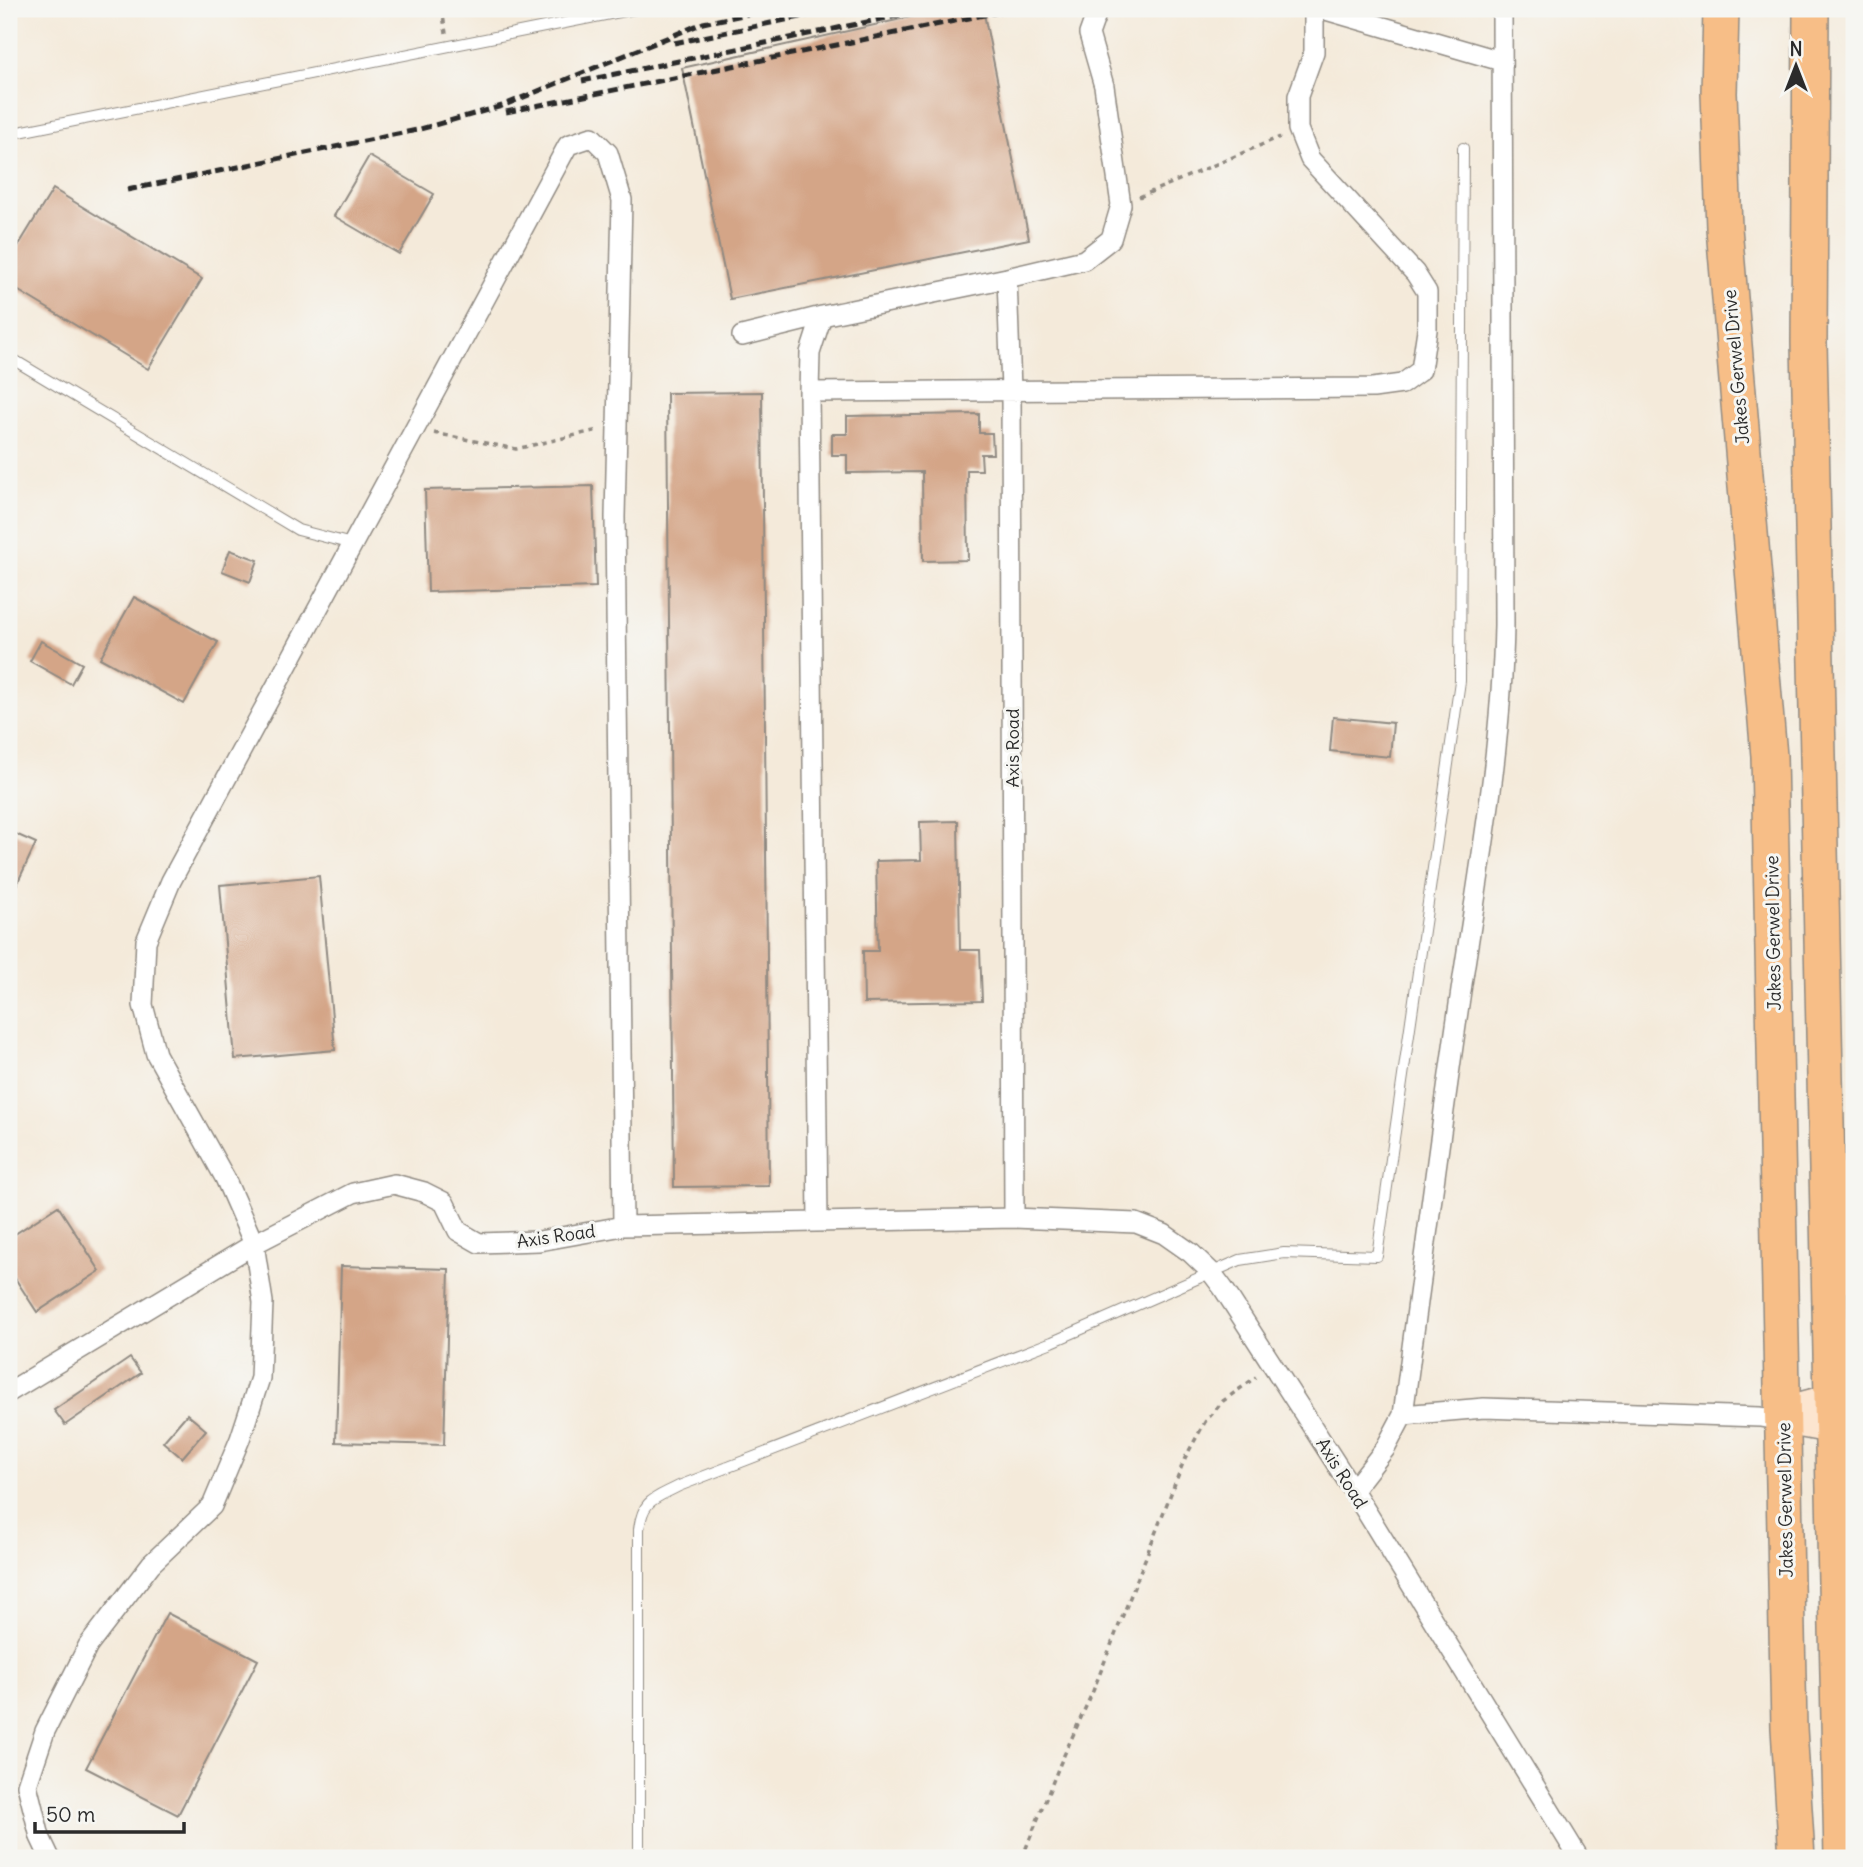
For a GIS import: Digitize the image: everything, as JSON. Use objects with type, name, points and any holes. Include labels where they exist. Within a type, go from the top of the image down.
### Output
[{"type":"highway","name":"Jakes Gerwel Drive","points":[[1721,9],[1719,93],[1724,228],[1769,756],[1775,1416],[1797,1858]]},
{"type":"highway","points":[[1811,9],[1810,356],[1843,1411],[1842,1858]]},
{"type":"main road","points":[[1775,1416],[1843,1411]]},
{"type":"street","points":[[742,336],[822,316],[1084,260],[1111,239],[1122,205],[1104,86],[1089,34],[1098,9]]},
{"type":"street","points":[[809,392],[1373,388],[1402,384],[1422,370],[1427,330],[1427,292],[1415,274],[1310,159],[1298,130],[1298,96],[1314,52],[1314,9]]},
{"type":"street","points":[[1322,9],[1501,61]]},
{"type":"street","points":[[1353,1490],[1385,1449],[1403,1415],[1437,1152],[1490,796],[1503,666],[1505,387],[1502,9]]},
{"type":"street","points":[[50,1858],[40,1837],[27,1785],[45,1731],[88,1646],[151,1564],[212,1506],[240,1439],[260,1378],[263,1302],[254,1244],[225,1178],[156,1054],[143,1005],[146,941],[171,881],[568,145],[592,137],[608,153],[622,200],[615,530],[623,1226]]},
{"type":"street","name":"Axis Road","points":[[1007,278],[1011,390],[1014,1217]]},
{"type":"street","points":[[818,1222],[809,392],[810,353],[822,316]]},
{"type":"street","name":"Axis Road","points":[[9,1392],[254,1244],[353,1193],[394,1184],[424,1192],[444,1202],[458,1231],[479,1243],[539,1241],[623,1226],[1014,1217],[1136,1223],[1164,1234],[1211,1272],[1353,1490],[1579,1858]]},
{"type":"street","points":[[1403,1415],[1484,1408],[1775,1416]]},
{"type":"lane","points":[[9,134],[635,9]]},
{"type":"lane","points":[[639,1858],[639,1529],[642,1510],[655,1498],[679,1486],[1052,1342],[1240,1261],[1284,1253],[1377,1256],[1460,681],[1463,148]]},
{"type":"lane","points":[[9,358],[298,530],[352,544]]},
{"type":"path","points":[[444,9],[448,45]]},
{"type":"path","points":[[1122,205],[1298,130]]},
{"type":"path","points":[[415,429],[516,449],[617,427]]},
{"type":"path","points":[[1022,1858],[1059,1764],[1098,1678],[1185,1458],[1205,1422],[1223,1401],[1272,1365]]},
{"type":"building","points":[[946,9],[983,9],[1029,239],[730,299],[682,68]]},
{"type":"building","points":[[369,156],[434,194],[399,254],[334,216]]},
{"type":"building","points":[[53,189],[202,279],[148,369],[9,285],[9,261]]},
{"type":"building","points":[[762,392],[769,1186],[674,1187],[667,393]]},
{"type":"building","points":[[979,414],[979,433],[992,433],[993,454],[981,454],[982,470],[967,470],[968,560],[923,561],[922,472],[847,473],[847,455],[832,455],[832,434],[847,434],[847,416]]},
{"type":"building","points":[[593,486],[596,587],[428,592],[425,490]]},
{"type":"building","points":[[230,550],[258,560],[250,582],[222,571]]},
{"type":"building","points":[[134,597],[218,642],[184,704],[100,658]]},
{"type":"building","points":[[41,641],[82,664],[71,684],[30,661]]},
{"type":"building","points":[[1333,717],[1393,723],[1390,757],[1330,751]]},
{"type":"building","points":[[958,821],[960,950],[980,950],[982,1001],[864,1003],[863,951],[878,951],[876,861],[921,860],[920,822]]},
{"type":"building","points":[[9,831],[36,843],[9,901]]},
{"type":"building","points":[[319,876],[335,1050],[235,1059],[220,885]]},
{"type":"building","points":[[58,1206],[100,1271],[37,1312],[9,1269],[9,1238]]},
{"type":"building","points":[[341,1266],[449,1269],[444,1445],[336,1442]]},
{"type":"building","points":[[130,1358],[141,1373],[65,1425],[54,1410]]},
{"type":"building","points":[[187,1414],[206,1430],[182,1458],[163,1442]]},
{"type":"building","points":[[167,1613],[258,1660],[178,1815],[86,1768]]},
{"type":"railway","points":[[127,190],[417,130],[502,106],[703,23],[773,9]]},
{"type":"railway","points":[[674,43],[839,9]]},
{"type":"railway","points":[[582,81],[930,9]]},
{"type":"railway","points":[[506,112],[1014,9]]}]
